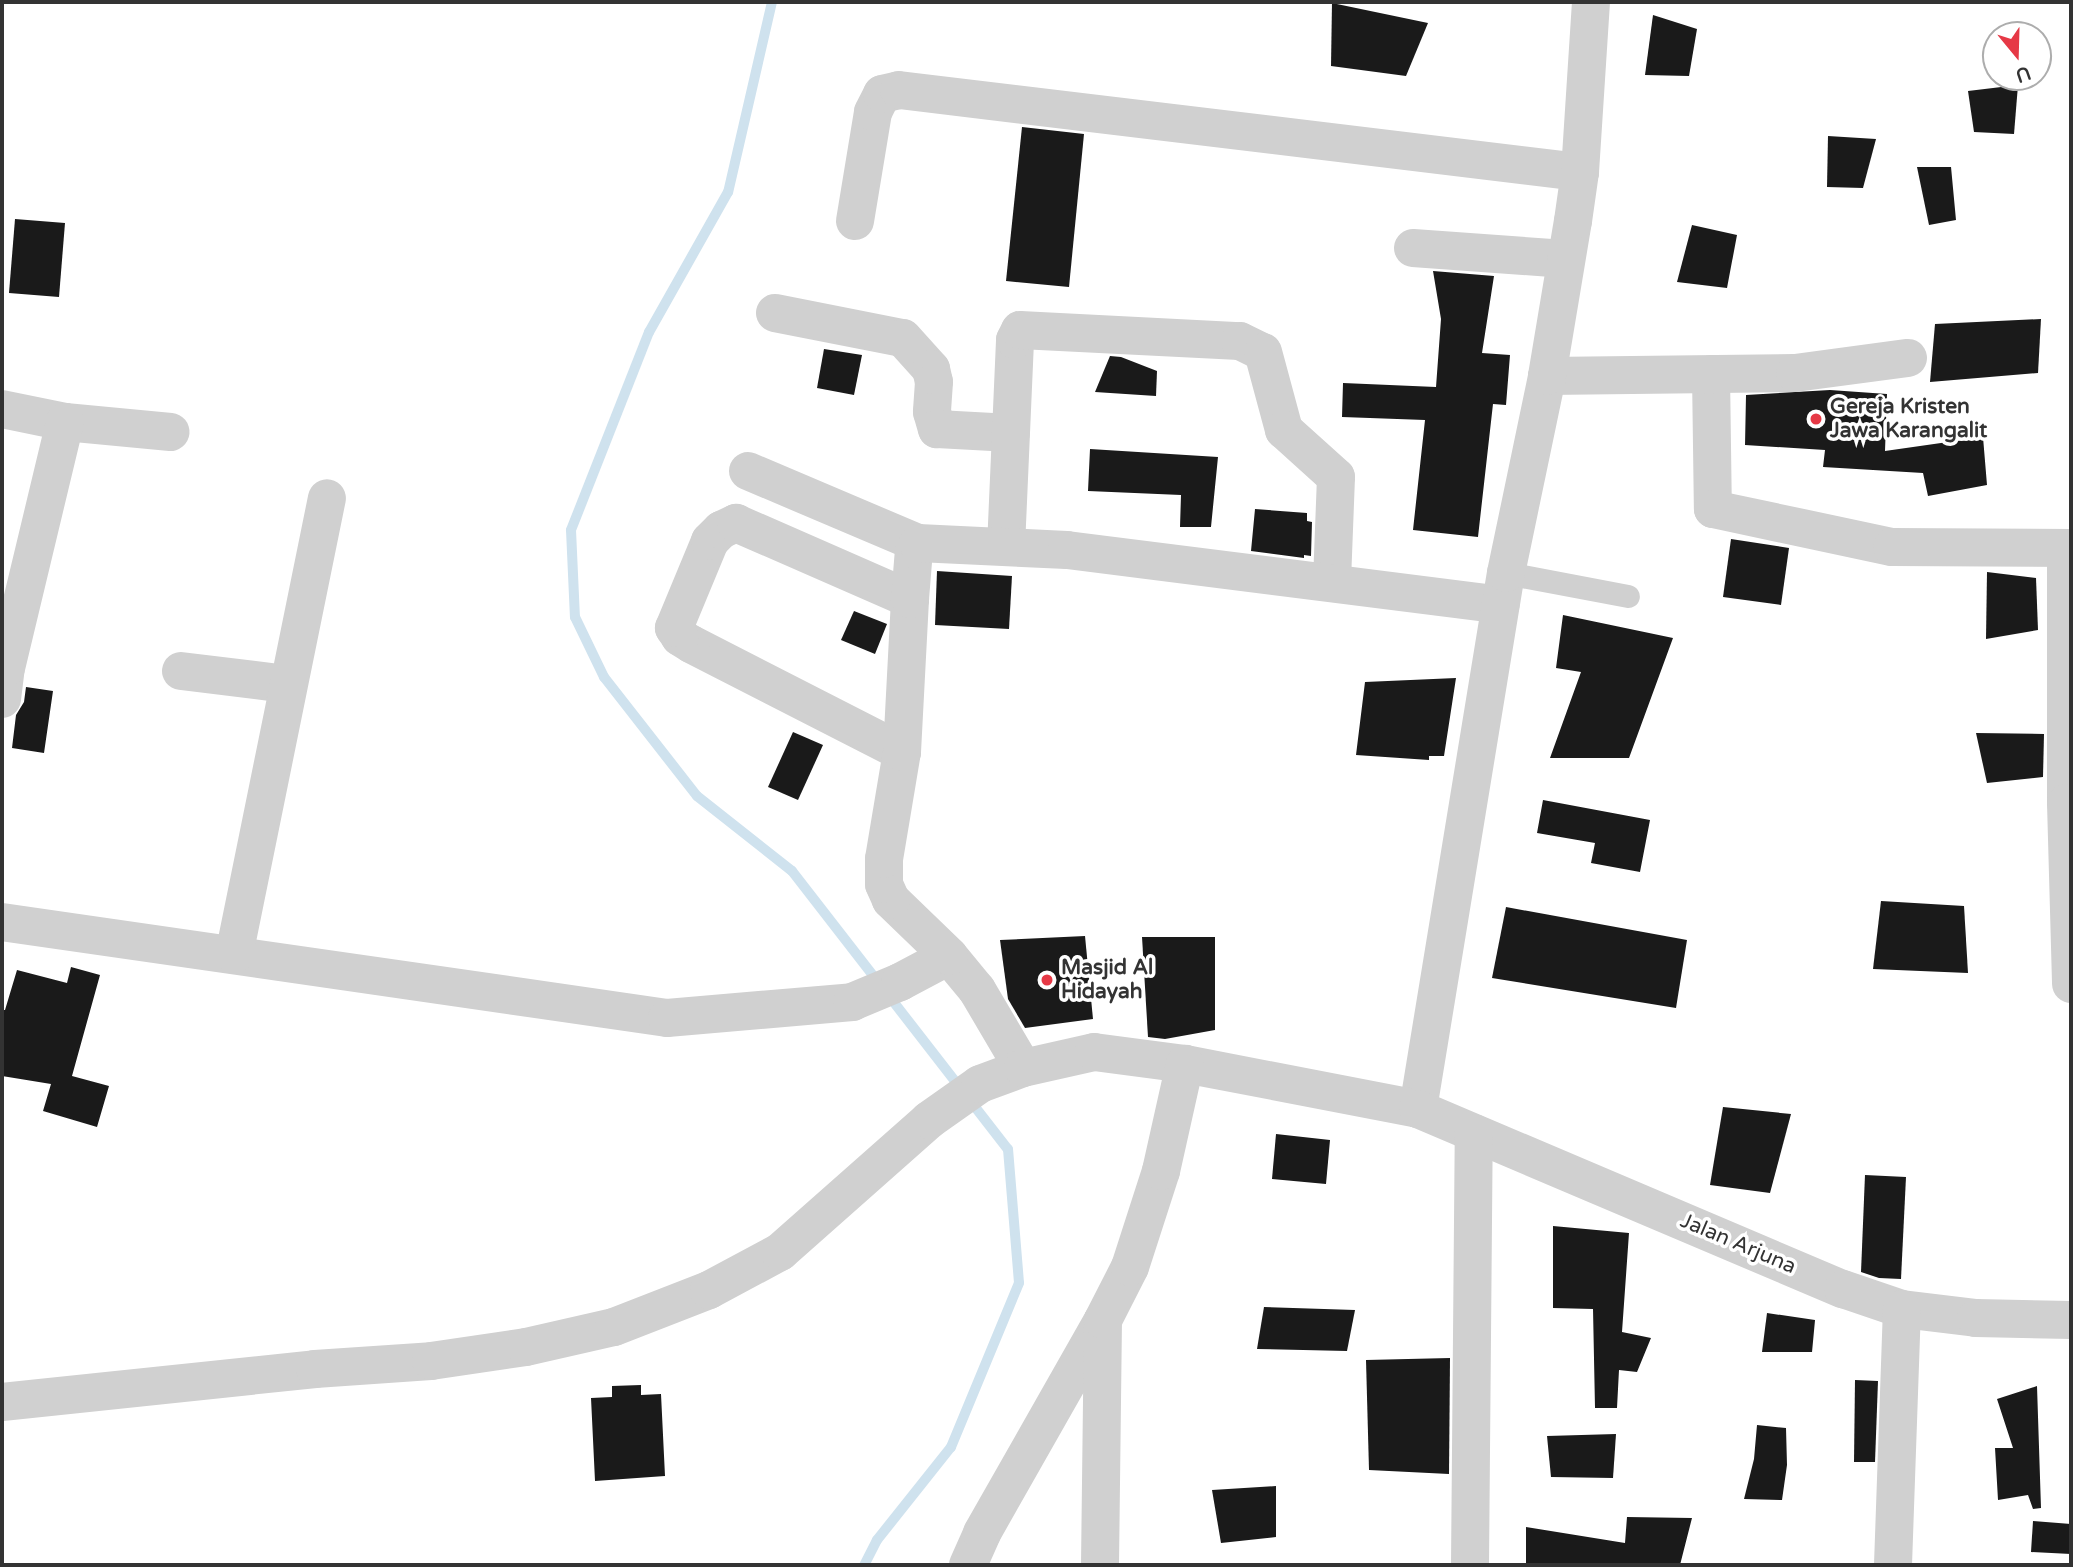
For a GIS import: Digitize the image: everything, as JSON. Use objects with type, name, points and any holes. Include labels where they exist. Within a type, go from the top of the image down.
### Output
[{"type":"street","points":[[1418,1109],[1503,589],[1547,376],[1580,172],[1591,2]]},
{"type":"street","points":[[855,221],[873,113],[882,94],[899,90],[1580,172]]},
{"type":"street","points":[[1413,248],[1566,259]]},
{"type":"street","points":[[775,313],[903,338],[931,369],[934,382],[932,412],[937,429],[1011,433]]},
{"type":"street","points":[[1006,547],[1015,340],[1020,330],[1240,341],[1263,352],[1284,430],[1336,477],[1332,582]]},
{"type":"street","points":[[1547,376],[1795,373],[1908,358]]},
{"type":"street","points":[[1711,374],[1713,509],[1892,547],[2068,548],[2067,844],[2071,984]]},
{"type":"street","points":[[2,409],[65,422],[172,432]]},
{"type":"street","points":[[2,699],[6,668],[65,422]]},
{"type":"street","points":[[748,471],[918,543],[1068,550],[1332,582],[1503,589]]},
{"type":"street","points":[[234,955],[287,684],[327,498]]},
{"type":"street","points":[[902,752],[691,644],[680,637],[674,628],[710,541],[721,530],[736,523],[910,599]]},
{"type":"street","points":[[918,543],[914,550],[910,599],[902,752],[884,859],[884,884],[891,900],[949,956],[976,990],[1023,1068]]},
{"type":"street","points":[[181,671],[287,684]]},
{"type":"street","points":[[2,922],[667,1018],[852,1002],[900,982],[949,956]]},
{"type":"street","name":"Jalan Arjuna","points":[[2,1402],[315,1369],[431,1361],[526,1347],[614,1327],[709,1290],[780,1252],[929,1120],[981,1084],[1023,1068],[1094,1052],[1185,1064],[1418,1109],[1843,1289],[1902,1310],[1976,1318],[2071,1321]]},
{"type":"street","points":[[968,1565],[982,1533],[1103,1320],[1130,1267],[1157,1183],[1185,1064]]},
{"type":"street","points":[[1470,1565],[1474,1133]]},
{"type":"street","points":[[1893,1565],[1902,1310]]},
{"type":"street","points":[[1100,1565],[1103,1320]]},
{"type":"lane","points":[[1503,589],[1628,596]]},
{"type":"building","points":[[1332,3],[1428,23],[1406,76],[1331,66]]},
{"type":"building","points":[[1653,15],[1697,29],[1689,76],[1645,75]]},
{"type":"building","points":[[1968,91],[2018,91],[2014,134],[1974,132]]},
{"type":"building","points":[[1022,127],[1084,134],[1069,287],[1006,281]]},
{"type":"building","points":[[1828,136],[1876,139],[1863,188],[1827,187]]},
{"type":"building","points":[[1917,167],[1951,167],[1956,220],[1929,225]]},
{"type":"building","points":[[15,219],[65,223],[59,297],[9,293]]},
{"type":"building","points":[[1692,225],[1737,235],[1727,288],[1677,282]]},
{"type":"building","points":[[1433,271],[1494,276],[1482,353],[1510,355],[1506,405],[1493,404],[1478,537],[1413,530],[1425,420],[1342,417],[1343,383],[1436,387],[1441,319]]},
{"type":"building","points":[[2041,319],[2038,373],[1930,382],[1935,324]]},
{"type":"building","points":[[824,349],[862,355],[854,395],[817,388]]},
{"type":"building","points":[[1110,356],[1121,357],[1157,371],[1156,396],[1095,392]]},
{"type":"building","name":"Gereja Kristen Jawa Karangalit","points":[[1830,390],[1887,394],[1885,451],[1983,437],[1987,485],[1928,496],[1923,473],[1823,467],[1825,450],[1745,445],[1746,395]]},
{"type":"building","points":[[1090,449],[1218,457],[1211,527],[1180,527],[1181,495],[1088,491]]},
{"type":"building","points":[[1255,509],[1307,513],[1307,521],[1312,522],[1311,556],[1304,555],[1304,558],[1251,551]]},
{"type":"building","points":[[1731,539],[1789,548],[1781,605],[1723,597]]},
{"type":"building","points":[[937,571],[1012,576],[1009,629],[935,625]]},
{"type":"building","points":[[1987,572],[2036,578],[2038,630],[1986,639]]},
{"type":"building","points":[[854,611],[887,624],[875,654],[841,640]]},
{"type":"building","points":[[1563,615],[1673,638],[1629,758],[1550,758],[1581,672],[1556,668]]},
{"type":"building","points":[[1456,678],[1444,756],[1429,756],[1429,760],[1356,755],[1365,682]]},
{"type":"building","points":[[26,687],[53,691],[44,753],[12,748],[16,715],[24,702]]},
{"type":"building","points":[[793,732],[823,745],[798,800],[768,787]]},
{"type":"building","points":[[1976,733],[2044,734],[2043,777],[1987,783]]},
{"type":"building","points":[[1543,800],[1650,820],[1640,872],[1591,863],[1595,843],[1537,833]]},
{"type":"building","points":[[1881,901],[1964,906],[1968,973],[1873,969]]},
{"type":"building","points":[[1506,907],[1687,940],[1676,1008],[1492,978]]},
{"type":"building","name":"Masjid Al Hidayah","points":[[1085,936],[1093,1019],[1025,1028],[1008,999],[1000,940]]},
{"type":"building","points":[[1142,937],[1215,937],[1215,1030],[1165,1039],[1148,1037]]},
{"type":"building","points":[[71,967],[100,975],[72,1076],[109,1086],[97,1127],[43,1111],[51,1084],[2,1076],[2,1010],[5,1010],[17,970],[67,983]]},
{"type":"building","points":[[1723,1107],[1791,1114],[1770,1193],[1710,1185]]},
{"type":"building","points":[[1276,1134],[1330,1140],[1326,1184],[1272,1179]]},
{"type":"building","points":[[1865,1175],[1906,1177],[1901,1279],[1879,1278],[1861,1272]]},
{"type":"building","points":[[1553,1226],[1629,1233],[1622,1332],[1651,1338],[1637,1372],[1619,1370],[1617,1408],[1595,1408],[1593,1309],[1553,1308]]},
{"type":"building","points":[[1264,1307],[1355,1310],[1347,1351],[1257,1349]]},
{"type":"building","points":[[1767,1313],[1815,1320],[1812,1352],[1762,1352]]},
{"type":"building","points":[[1450,1358],[1449,1474],[1369,1470],[1366,1360]]},
{"type":"building","points":[[1855,1380],[1878,1381],[1875,1462],[1854,1462]]},
{"type":"building","points":[[641,1385],[641,1395],[661,1394],[665,1476],[595,1481],[591,1398],[612,1397],[612,1386]]},
{"type":"building","points":[[2037,1386],[2041,1508],[2033,1509],[2028,1495],[1998,1500],[1995,1448],[2013,1448],[1997,1399]]},
{"type":"building","points":[[1757,1425],[1786,1428],[1787,1465],[1782,1500],[1744,1499],[1754,1459]]},
{"type":"building","points":[[1616,1434],[1613,1478],[1551,1477],[1547,1436]]},
{"type":"building","points":[[1276,1486],[1276,1537],[1221,1543],[1212,1490]]},
{"type":"building","points":[[1627,1517],[1692,1518],[1680,1565],[1526,1565],[1526,1527],[1625,1543]]},
{"type":"building","points":[[2033,1521],[2071,1524],[2071,1554],[2031,1552]]},
{"type":"waterway","points":[[772,2],[728,192],[649,332],[571,530],[575,617],[604,677],[697,796],[792,871],[1008,1149],[1019,1283],[951,1447],[877,1540],[864,1565]]},
{"type":"place","name":"Gereja Kristen Jawa Karangalit","points":[[1816,419]]},
{"type":"place","name":"Masjid Al Hidayah","points":[[1047,980]]}]
